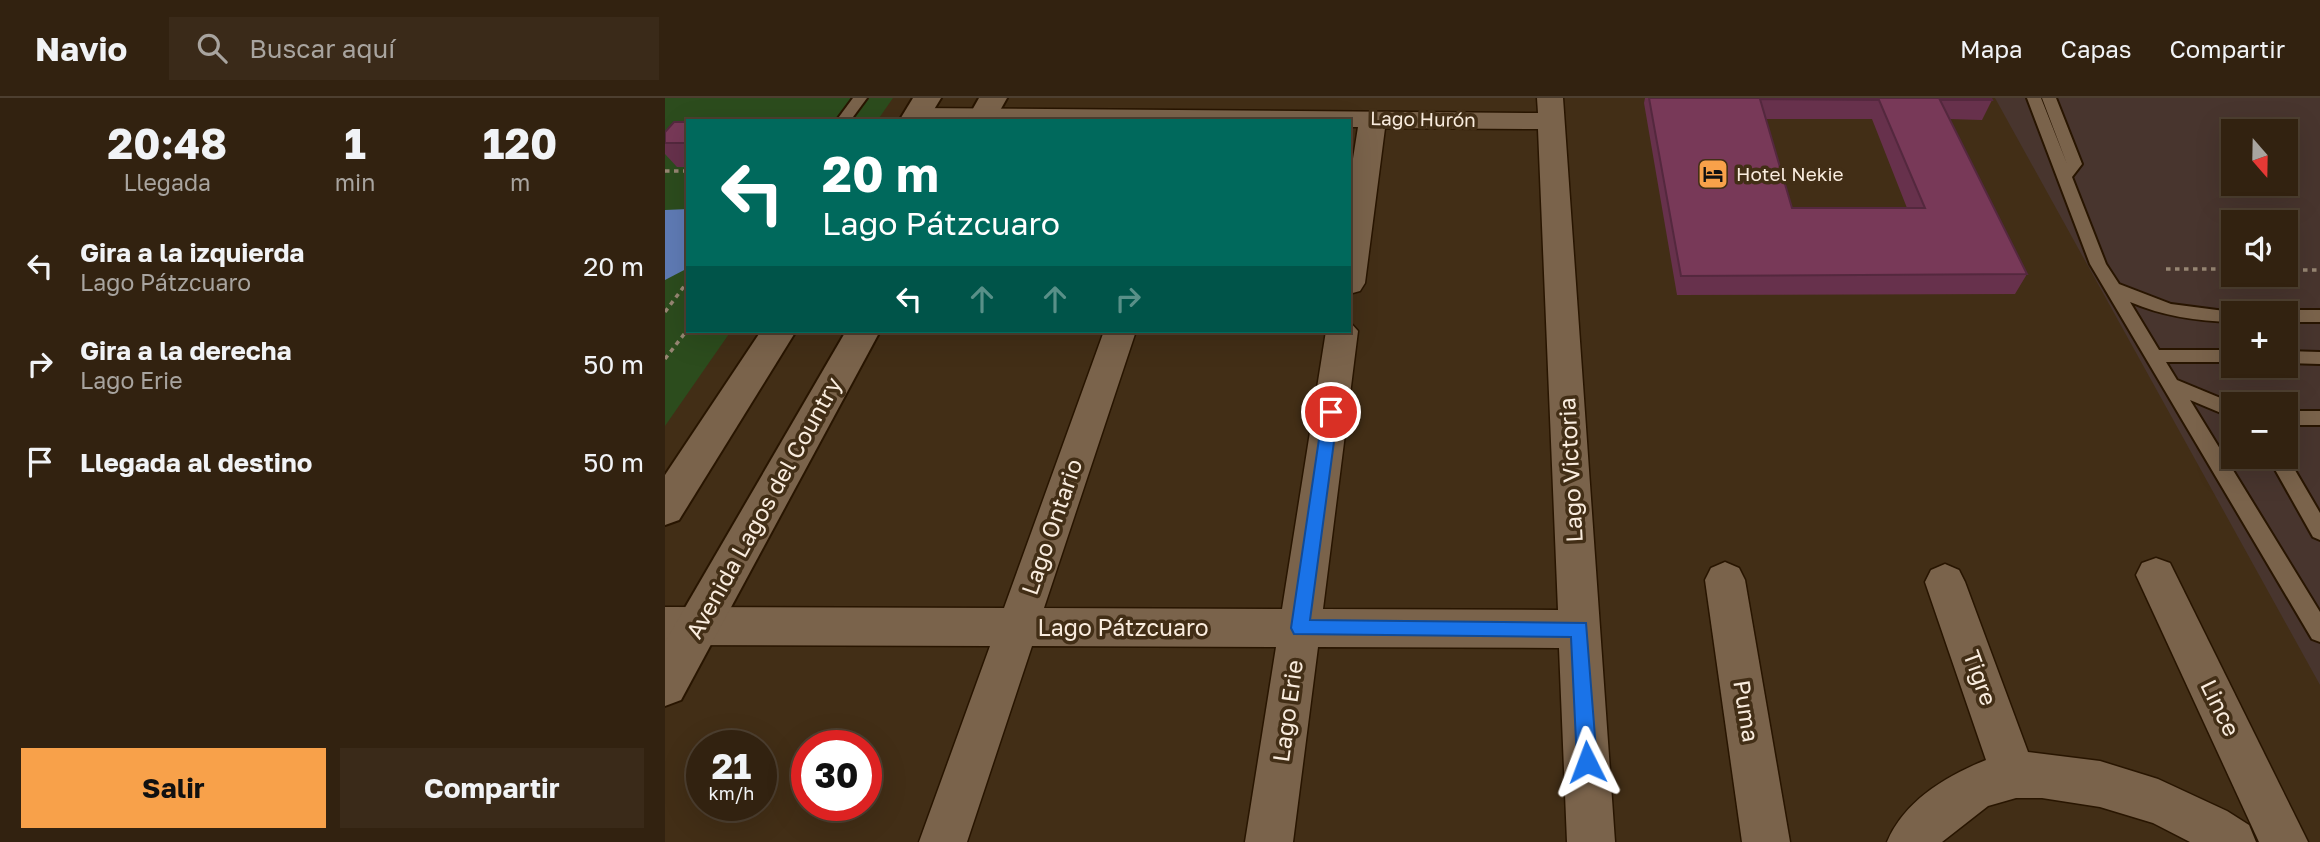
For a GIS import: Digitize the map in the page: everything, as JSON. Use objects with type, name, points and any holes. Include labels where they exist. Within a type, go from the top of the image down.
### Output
[{"type":"street","name":"Lago Hurón","points":[[1351,119],[1551,109]]},
{"type":"street","name":"Lago Victoria","points":[[1551,109],[1591,842]]},
{"type":"street","name":"Lago Hurón","points":[[919,112],[1167,119]]},
{"type":"street","points":[[1351,269],[1373,119]]},
{"type":"street","points":[[665,508],[778,333]]},
{"type":"street","name":"Avenida Lagos del Country","points":[[665,685],[681,626],[862,333]]},
{"type":"street","name":"Lago Ontario","points":[[943,842],[1119,333]]},
{"type":"street","name":"Lago Erie","points":[[1269,842],[1342,333]]},
{"type":"street","name":"Lince","points":[[2156,575],[2284,842]]},
{"type":"street","name":"Puma","points":[[1725,580],[1766,842]]},
{"type":"street","name":"Tigre","points":[[1945,582],[2014,775]]},
{"type":"street","name":"Lago Pátzcuaro","points":[[681,626],[1580,629]]},
{"type":"street","points":[[1911,842],[1926,821],[1967,792],[2014,775],[2072,779],[2145,795],[2232,842]]},
{"type":"lane","points":[[844,119],[860,98]]},
{"type":"lane","points":[[2034,98],[2098,264],[2320,632]]},
{"type":"lane","points":[[2049,98],[2075,164],[2065,176]]},
{"type":"lane","points":[[2112,288],[2148,304],[2187,316],[2221,316]]},
{"type":"lane","points":[[2298,316],[2320,316]]},
{"type":"lane","points":[[2153,356],[2221,356]]},
{"type":"lane","points":[[2298,357],[2320,358]]},
{"type":"lane","points":[[2171,385],[2221,406]]},
{"type":"lane","points":[[2298,418],[2320,418]]},
{"type":"lane","points":[[2286,469],[2320,531]]},
{"type":"path","points":[[665,171],[686,170]]},
{"type":"path","points":[[2166,269],[2221,269]]},
{"type":"path","points":[[2298,270],[2320,270]]},
{"type":"path","points":[[665,312],[686,284]]},
{"type":"path","points":[[665,359],[686,332]]},
{"type":"shaded area","points":[[1995,98],[2320,98],[2320,685]]},
{"type":"green space","points":[[665,98],[893,98],[878,119],[686,119],[686,333],[730,333],[665,426]]},
{"type":"water","points":[[686,209],[686,269],[665,280],[665,210]]},
{"type":"building","name":"Hotel Nekie","points":[[1649,98],[1991,98],[1992,100],[1940,100],[2027,274],[1681,276]],"holes":[[[1760,99],[1879,100],[1925,208],[1792,208]]]},
{"type":"building","points":[[674,122],[686,122],[686,143],[665,143],[665,132]]},
{"type":"place","name":"Hotel Nekie","points":[[1713,174]]},
{"type":"route","points":[[1331,412],[1300,628],[1580,629],[1587,762]]}]
